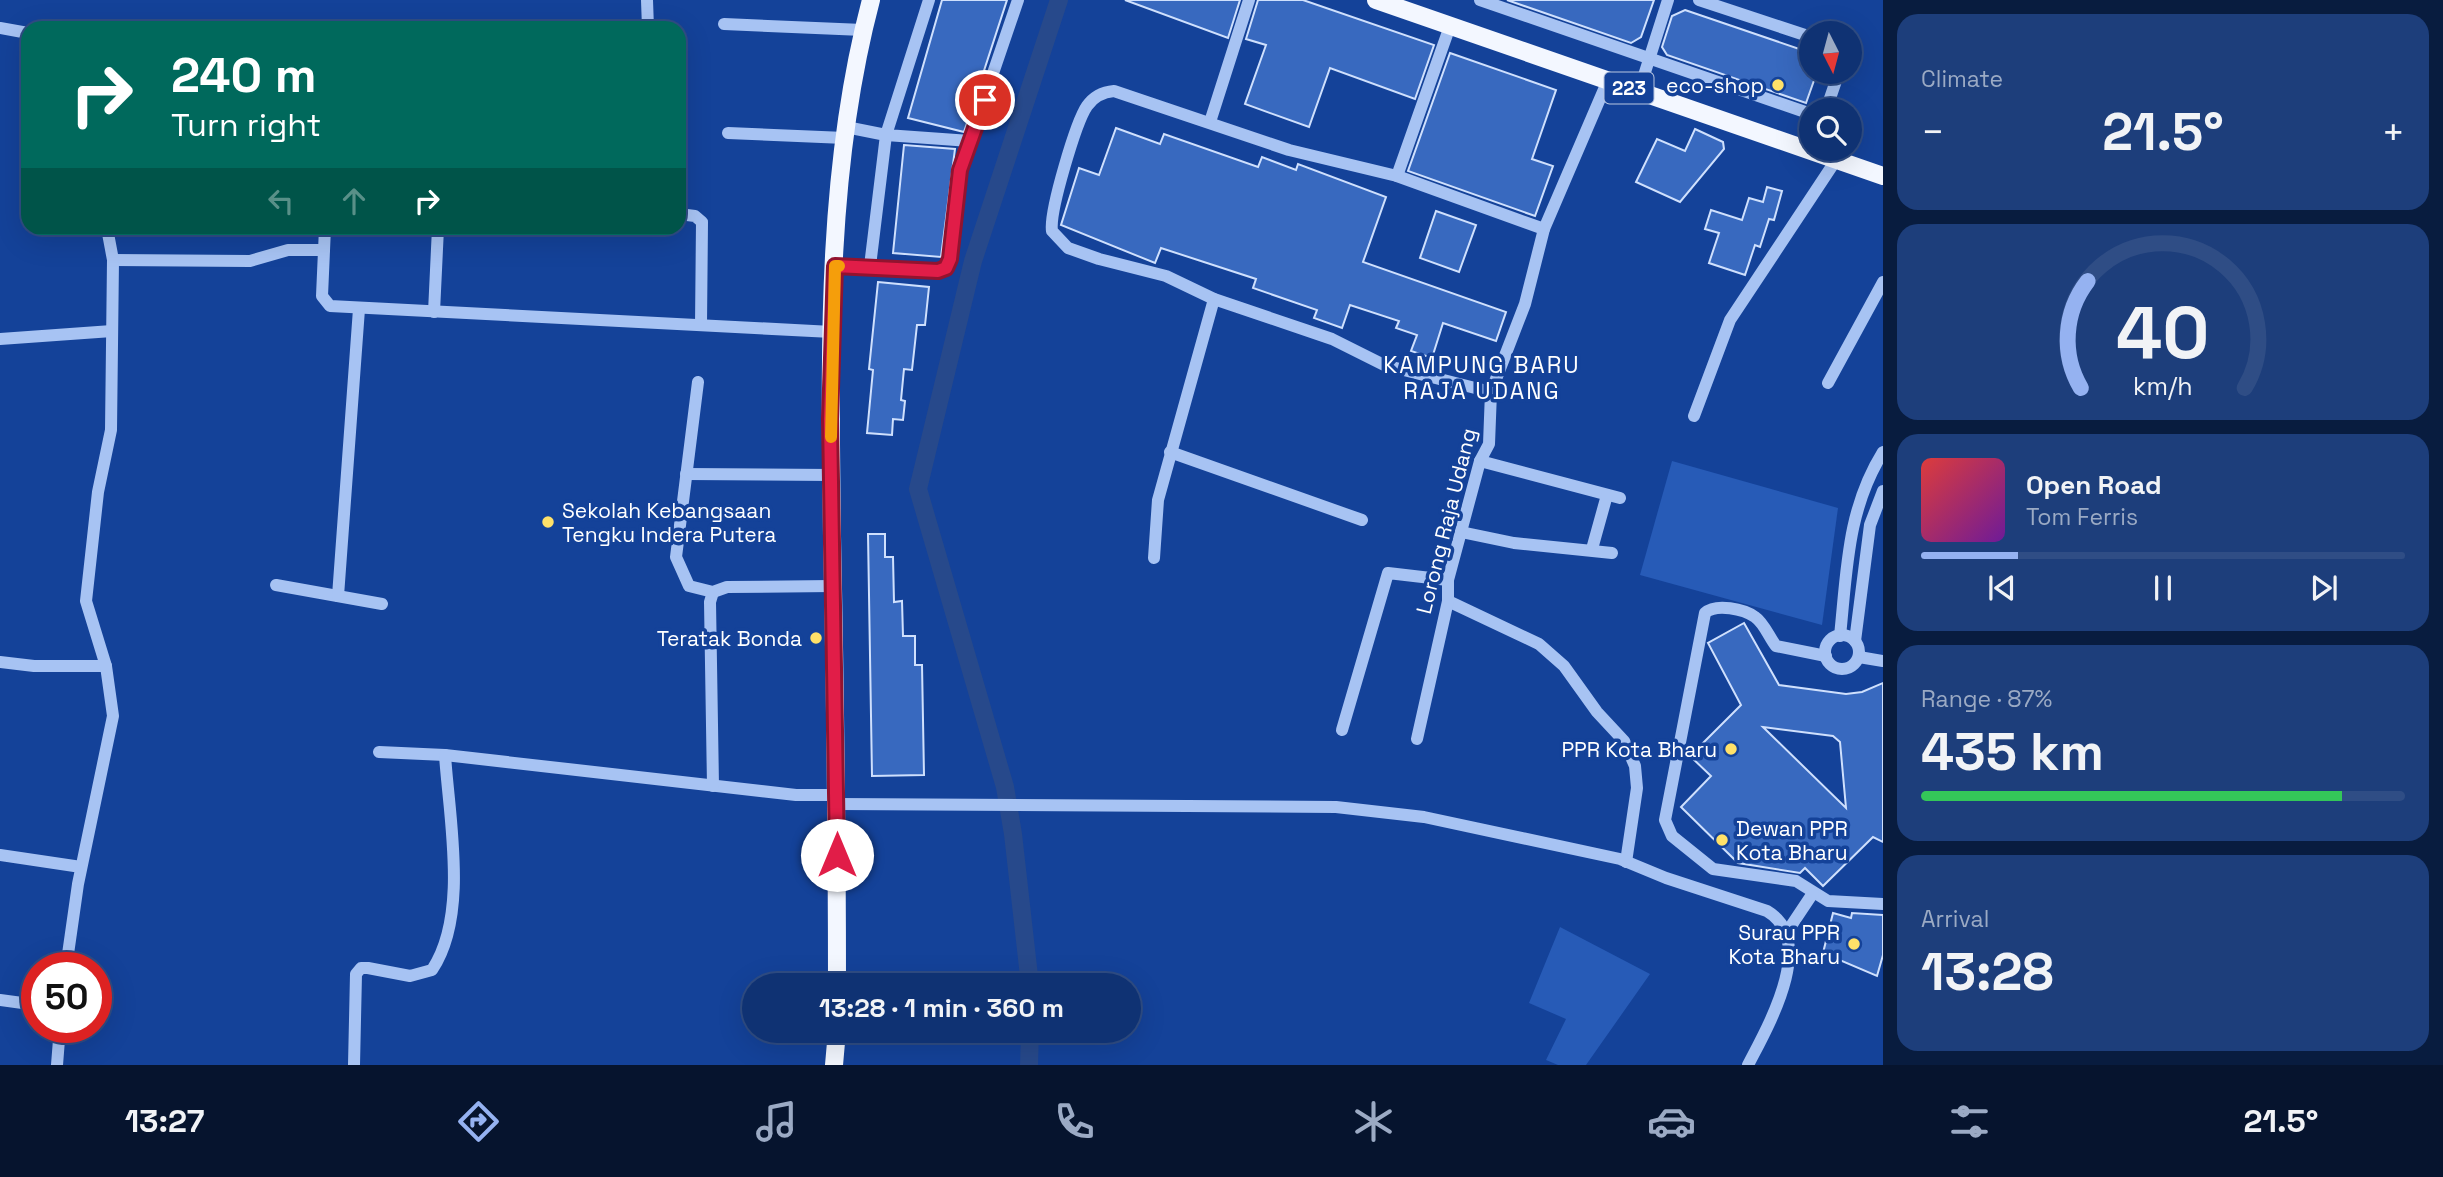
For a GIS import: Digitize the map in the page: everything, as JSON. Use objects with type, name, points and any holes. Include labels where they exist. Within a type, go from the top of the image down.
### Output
[{"type":"main road","points":[[837,973],[831,475],[832,332],[845,133],[871,0]]},
{"type":"main road","name":"223","points":[[1383,1],[1799,145]]},
{"type":"main road","name":"223","points":[[1839,161],[1883,176]]},
{"type":"main road","points":[[834,1065],[836,1043]]},
{"type":"street","points":[[647,0],[648,21]]},
{"type":"street","points":[[870,267],[886,135],[929,0]]},
{"type":"street","points":[[835,266],[938,271],[946,268],[950,259],[960,170],[1018,0]]},
{"type":"street","points":[[1210,122],[1250,0]]},
{"type":"street","points":[[1480,0],[1799,110]]},
{"type":"street","points":[[1639,91],[1668,0]]},
{"type":"street","points":[[1699,0],[1799,33]]},
{"type":"street","points":[[724,24],[863,30]]},
{"type":"street","points":[[1397,176],[1450,26]]},
{"type":"street","points":[[0,28],[21,32]]},
{"type":"street","name":"Lorong Raja Udang","points":[[1417,739],[1448,601],[1448,580],[1480,461],[1489,444],[1491,391],[1525,304],[1544,229],[1608,80]]},
{"type":"street","points":[[1491,391],[1384,365],[1332,339],[1214,299],[1166,276],[1099,259],[1068,247],[1052,231],[1050,217],[1086,107],[1104,92],[1128,93],[1289,150],[1397,176],[1544,229]]},
{"type":"street","points":[[728,133],[845,133],[970,141]]},
{"type":"street","points":[[1694,416],[1730,320],[1835,161]]},
{"type":"street","points":[[686,215],[695,216],[702,222],[701,325]]},
{"type":"street","points":[[68,952],[81,867],[113,716],[106,666],[86,601],[96,505],[111,430],[113,260],[108,235]]},
{"type":"street","points":[[325,235],[323,301],[330,306],[832,332]]},
{"type":"street","points":[[434,312],[438,235]]},
{"type":"street","points":[[113,260],[250,261],[288,250],[324,250]]},
{"type":"street","points":[[1828,383],[1883,282]]},
{"type":"street","points":[[1154,558],[1158,500],[1214,299]]},
{"type":"street","points":[[338,596],[359,309]]},
{"type":"street","points":[[0,340],[112,331]]},
{"type":"street","points":[[698,382],[676,561],[691,588],[713,592],[727,587],[833,586]]},
{"type":"street","points":[[1170,452],[1362,520]]},
{"type":"street","points":[[1859,657],[1852,666],[1842,669],[1832,665],[1826,656],[1827,645],[1839,636],[1851,526],[1864,486],[1883,452]]},
{"type":"street","points":[[1480,461],[1613,496],[1592,549]]},
{"type":"street","points":[[687,474],[831,475]]},
{"type":"street","points":[[1859,657],[1855,641],[1870,525],[1883,491]]},
{"type":"street","points":[[1461,532],[1514,543],[1612,553]]},
{"type":"street","points":[[1342,730],[1388,573],[1448,580]]},
{"type":"street","points":[[276,585],[382,604]]},
{"type":"street","points":[[713,592],[710,602],[713,786]]},
{"type":"street","points":[[1448,601],[1539,644],[1564,666],[1597,712],[1624,741],[1635,766],[1637,788],[1626,862]]},
{"type":"street","points":[[1826,656],[1776,646],[1756,618],[1720,607],[1709,609],[1703,619],[1665,820],[1672,836],[1709,867],[1796,881],[1828,901],[1883,904]]},
{"type":"street","points":[[1839,636],[1855,641]]},
{"type":"street","points":[[1859,657],[1883,661]]},
{"type":"street","points":[[0,662],[34,666],[106,666]]},
{"type":"street","points":[[379,752],[445,755],[837,799],[964,804],[1336,807],[1424,817],[1626,862],[1767,911],[1777,917],[1787,932],[1787,976],[1748,1065]]},
{"type":"street","points":[[354,1065],[356,974],[361,968],[410,976],[432,970],[439,959],[451,920],[454,877],[445,755]]},
{"type":"street","points":[[0,855],[81,867]]},
{"type":"street","points":[[1787,932],[1814,893]]},
{"type":"street","points":[[0,1000],[21,1003]]},
{"type":"street","points":[[58,1065],[59,1043]]},
{"type":"shaded area","points":[[1672,461],[1838,508],[1822,625],[1640,575]]},
{"type":"shaded area","points":[[1560,927],[1650,974],[1586,1065],[1558,1065],[1546,1060],[1566,1019],[1529,1003]]},
{"type":"building","points":[[942,0],[1007,0],[964,132],[908,118]]},
{"type":"building","points":[[1125,0],[1240,0],[1228,38]]},
{"type":"building","points":[[1258,0],[1303,0],[1434,45],[1415,99],[1330,68],[1309,127],[1245,104],[1266,45],[1246,39]]},
{"type":"building","points":[[1507,0],[1654,0],[1641,37],[1631,43]]},
{"type":"building","points":[[1685,10],[1799,49],[1799,84],[1813,84],[1808,98],[1799,98],[1799,101],[1667,55],[1662,47],[1672,16]]},
{"type":"building","points":[[1450,53],[1556,90],[1532,159],[1553,166],[1535,216],[1408,171]]},
{"type":"building","points":[[1116,128],[1160,144],[1164,134],[1258,167],[1262,157],[1296,170],[1298,164],[1386,197],[1363,262],[1506,312],[1496,341],[1443,323],[1432,358],[1411,351],[1417,335],[1396,328],[1399,321],[1350,305],[1342,328],[1314,318],[1317,310],[1253,288],[1256,279],[1161,248],[1155,263],[1061,225],[1079,168],[1099,175]]},
{"type":"building","points":[[1695,129],[1723,142],[1724,149],[1680,202],[1636,182],[1657,139],[1685,151]]},
{"type":"building","points":[[904,145],[955,149],[941,257],[893,253]]},
{"type":"building","points":[[1767,187],[1782,191],[1774,220],[1769,219],[1760,247],[1755,245],[1745,275],[1709,263],[1719,233],[1705,229],[1711,210],[1742,220],[1749,198],[1763,202]]},
{"type":"building","points":[[1436,211],[1476,225],[1459,272],[1420,258]]},
{"type":"building","points":[[878,282],[929,287],[925,325],[917,325],[912,370],[904,369],[901,400],[905,401],[903,420],[893,419],[892,435],[867,433],[873,370],[869,369]]},
{"type":"building","points":[[868,534],[885,534],[885,557],[893,557],[894,602],[902,601],[903,636],[915,636],[915,665],[922,665],[924,775],[872,776]]},
{"type":"building","name":"PPR Kota Bharu","points":[[1744,623],[1779,685],[1846,694],[1862,692],[1883,683],[1883,842],[1873,837],[1823,886],[1805,868],[1800,873],[1738,863],[1681,807],[1711,776],[1690,756],[1741,705],[1708,643]],"holes":[[[1763,727],[1833,736],[1840,742],[1846,808]]]},
{"type":"building","name":"Surau PPR Kota Bharu","points":[[1833,913],[1851,918],[1852,913],[1883,915],[1883,955],[1877,976],[1823,953]]},
{"type":"waterway","points":[[1029,973],[1005,787],[918,489],[973,261],[1059,0]]},
{"type":"waterway","points":[[1029,1065],[1030,1043]]},
{"type":"slow traffic","points":[[831,437],[835,266],[839,266]]},
{"type":"place","name":"eco-shop","points":[[1778,85]]},
{"type":"place","name":"Sekolah Kebangsaan Tengku Indera Putera","points":[[548,522]]},
{"type":"place","name":"Teratak Bonda","points":[[816,638]]},
{"type":"place","name":"PPR Kota Bharu","points":[[1731,749]]},
{"type":"place","name":"Dewan PPR Kota Bharu","points":[[1722,840]]},
{"type":"place","name":"Surau PPR Kota Bharu","points":[[1854,944]]},
{"type":"district","name":"KAMPUNG BARU RAJA UDANG","points":[[1482,378]]},
{"type":"route","points":[[837,855],[830,419],[835,266],[938,271],[946,268],[950,259],[960,170],[985,100]]}]
